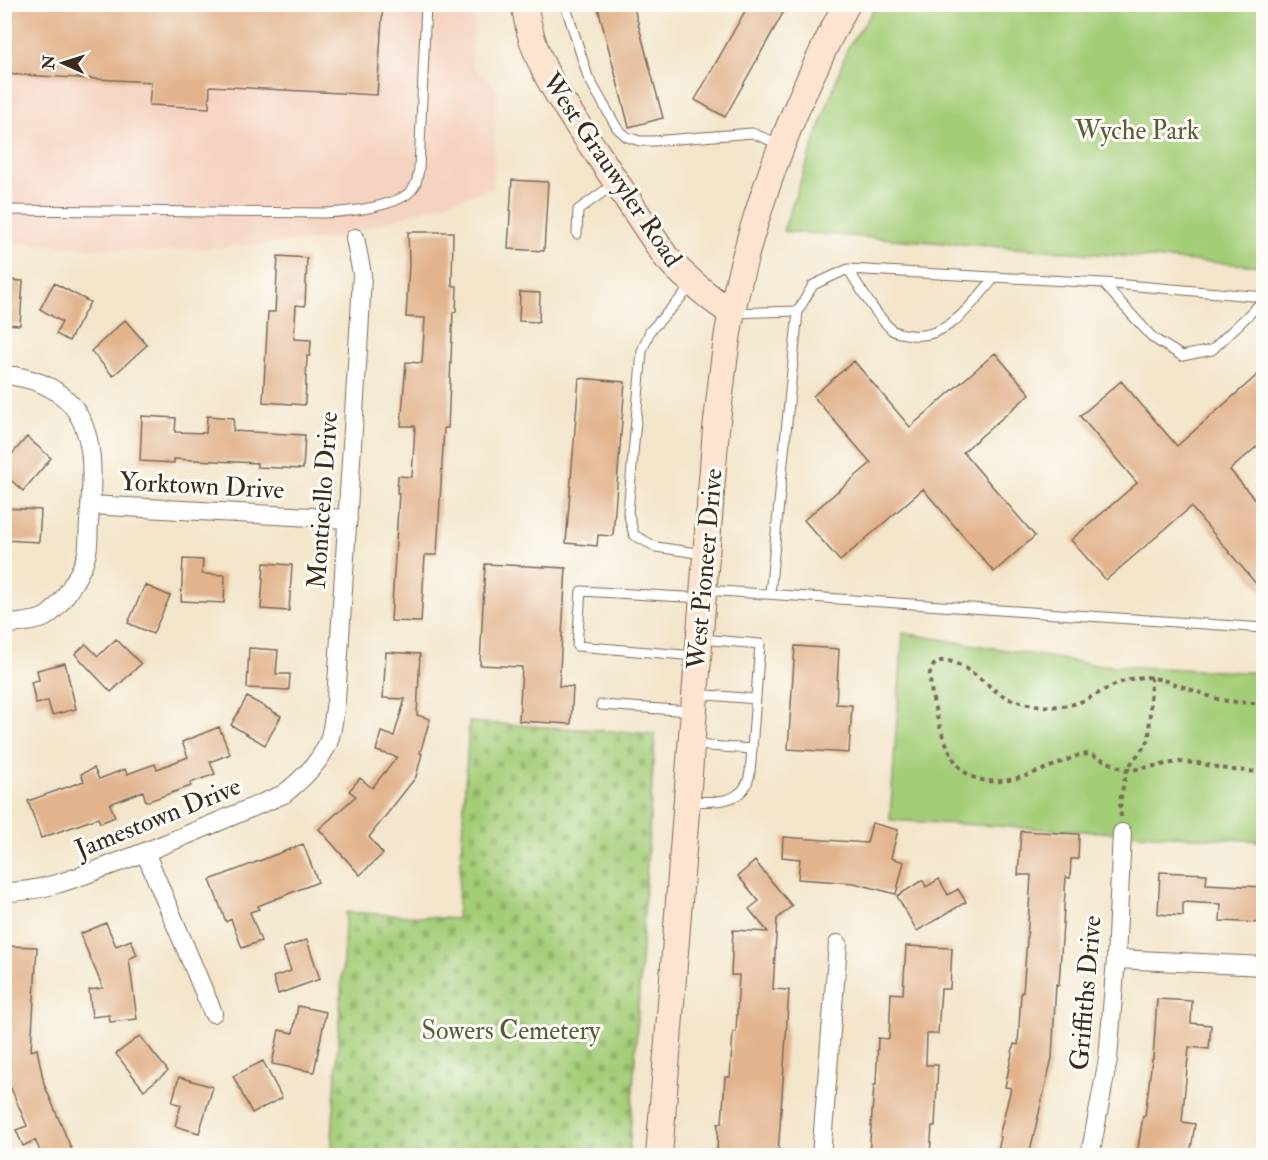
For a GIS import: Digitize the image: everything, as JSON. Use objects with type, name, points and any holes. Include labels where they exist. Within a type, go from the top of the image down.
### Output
[{"type":"main road","name":"West Grauwyler Road","points":[[525,4],[538,57],[559,97],[616,183],[666,257],[693,285],[731,313]]},
{"type":"main road","name":"West Pioneer Drive","points":[[659,1155],[716,429],[731,313],[754,219],[781,145],[835,25],[847,4]]},
{"type":"street","name":"Monticello Drive","points":[[317,762],[328,743],[336,701],[361,306],[362,273],[356,238]]},
{"type":"street","points":[[4,375],[24,377],[47,386],[71,404],[80,417],[89,439],[92,468],[87,554],[70,591],[45,618],[4,626]]},
{"type":"street","name":"Yorktown Drive","points":[[90,505],[348,519]]},
{"type":"street","name":"Jamestown Drive","points":[[4,892],[27,891],[57,885],[146,852],[284,794],[317,762]]},
{"type":"street","name":"Griffiths Drive","points":[[1090,1155],[1108,1059],[1116,959],[1122,833]]},
{"type":"street","points":[[146,852],[213,1013]]},
{"type":"street","points":[[822,1155],[838,944]]},
{"type":"street","points":[[1116,959],[1263,966]]},
{"type":"lane","points":[[4,210],[335,213],[401,199],[414,187],[419,169],[426,4]]},
{"type":"lane","points":[[565,4],[588,77],[617,128],[627,137],[640,141],[653,141],[752,133],[781,145]]},
{"type":"lane","points":[[577,234],[578,210],[616,183]]},
{"type":"lane","points":[[848,269],[872,305],[894,332],[911,336],[927,335],[943,329],[965,312],[995,277]]},
{"type":"lane","points":[[770,594],[798,311],[813,285],[848,269],[1104,283],[1263,298]]},
{"type":"lane","points":[[1104,283],[1153,338],[1182,356],[1212,350],[1263,298]]},
{"type":"lane","points":[[693,285],[651,331],[642,351],[628,512],[634,535],[656,546],[706,555]]},
{"type":"lane","points":[[731,313],[798,311]]},
{"type":"lane","points":[[687,801],[719,802],[735,796],[749,779],[760,644],[699,647],[577,646],[580,591],[770,594],[1263,628]]},
{"type":"lane","points":[[601,705],[756,699]]},
{"type":"lane","points":[[691,744],[752,749]]},
{"type":"path","points":[[1263,704],[1220,699],[1145,677],[1124,681],[1078,703],[1054,706],[1017,702],[1001,695],[960,664],[939,661],[931,668],[930,673],[942,735],[958,765],[971,777],[986,782],[1013,779],[1079,755],[1090,754],[1127,769],[1153,768],[1179,762],[1263,772]]},
{"type":"path","points":[[1122,833],[1120,801],[1127,769],[1149,740],[1151,678]]},
{"type":"shaded area","points":[[4,5],[476,5],[471,65],[497,88],[493,188],[332,239],[154,252],[5,242]]},
{"type":"green space","name":"Wyche Park","points":[[877,5],[1263,5],[1263,266],[783,231],[848,47]]},
{"type":"green space","points":[[903,633],[1096,665],[1263,673],[1263,841],[890,820]]},
{"type":"green space","name":"Sowers Cemetery","points":[[469,722],[655,734],[629,1155],[331,1155],[346,912],[457,919]]},
{"type":"building","points":[[4,4],[383,4],[377,95],[210,86],[209,108],[149,105],[151,82],[4,74]]},
{"type":"building","points":[[597,4],[633,4],[663,118],[629,127]]},
{"type":"building","points":[[749,4],[788,4],[725,117],[695,100]]},
{"type":"building","points":[[512,180],[548,182],[544,251],[508,249]]},
{"type":"building","points":[[408,232],[453,232],[452,286],[457,286],[456,312],[453,312],[448,428],[444,428],[437,555],[425,555],[421,622],[391,621],[399,493],[397,493],[398,476],[412,477],[415,426],[401,426],[406,362],[422,363],[425,318],[406,317]]},
{"type":"building","points":[[278,256],[307,258],[305,306],[296,305],[294,339],[311,340],[310,356],[307,356],[305,405],[263,402],[268,312],[275,312]]},
{"type":"building","points":[[4,280],[23,281],[20,325],[5,324]]},
{"type":"building","points":[[54,283],[90,302],[69,341],[56,334],[62,322],[40,309]]},
{"type":"building","points":[[520,292],[540,293],[539,322],[519,321]]},
{"type":"building","points":[[125,320],[147,345],[113,376],[91,351]]},
{"type":"building","points":[[995,353],[1030,394],[963,452],[1035,536],[994,572],[923,489],[840,561],[804,520],[871,463],[813,396],[854,361],[910,427]]},
{"type":"building","points":[[1263,370],[1263,441],[1230,470],[1263,509],[1263,592],[1191,507],[1106,580],[1071,540],[1137,483],[1080,416],[1121,381],[1177,446]]},
{"type":"building","points":[[579,378],[625,382],[613,536],[598,535],[597,546],[566,543]]},
{"type":"building","points":[[142,416],[176,418],[175,432],[206,433],[207,416],[234,418],[233,431],[305,435],[303,469],[257,467],[257,463],[174,459],[174,463],[140,461]]},
{"type":"building","points":[[27,437],[51,458],[23,491],[4,474],[4,463]]},
{"type":"building","points":[[4,508],[41,510],[39,542],[4,540]]},
{"type":"building","points":[[183,559],[203,560],[202,574],[225,575],[224,603],[181,601]]},
{"type":"building","points":[[264,563],[292,565],[289,611],[261,609]]},
{"type":"building","points":[[485,564],[566,568],[559,686],[573,687],[571,724],[519,721],[522,667],[480,665]]},
{"type":"building","points":[[145,585],[170,596],[153,634],[128,623]]},
{"type":"building","points":[[116,639],[141,664],[111,692],[75,654],[86,644],[98,656]]},
{"type":"building","points":[[795,646],[839,649],[836,704],[852,705],[849,753],[788,749]]},
{"type":"building","points":[[249,648],[278,650],[276,674],[290,674],[289,690],[247,688]]},
{"type":"building","points":[[386,652],[420,654],[417,715],[430,719],[416,777],[369,837],[383,854],[360,875],[319,829],[356,796],[349,791],[360,778],[372,788],[397,757],[376,751],[381,732],[394,736],[405,699],[383,698]]},
{"type":"building","points":[[65,663],[76,709],[52,715],[48,701],[36,704],[31,682],[39,680],[37,670]]},
{"type":"building","points":[[247,697],[281,716],[265,745],[231,725]]},
{"type":"building","points":[[219,727],[230,754],[210,762],[215,774],[190,783],[191,786],[146,802],[143,791],[110,804],[115,817],[100,823],[98,818],[41,838],[28,801],[84,781],[81,774],[94,768],[99,779],[125,769],[127,774],[155,764],[157,769],[188,757],[182,742]]},
{"type":"building","points":[[872,823],[898,830],[891,858],[904,862],[896,894],[854,883],[798,879],[800,859],[782,857],[783,837],[867,843]]},
{"type":"building","points":[[1021,831],[1079,834],[1078,859],[1071,859],[1070,878],[1066,877],[1052,1058],[1029,1155],[997,1155],[1001,1137],[999,1136],[1011,1088],[1005,1087],[1014,1044],[1018,1045],[1027,940],[1031,875],[1018,875]]},
{"type":"building","points":[[303,844],[318,882],[258,906],[259,909],[250,912],[261,941],[242,948],[231,919],[226,922],[210,880]]},
{"type":"building","points":[[755,861],[792,906],[777,919],[773,989],[789,990],[778,1155],[717,1155],[718,1123],[722,1123],[725,1077],[730,1077],[733,1032],[736,1032],[739,975],[731,975],[733,930],[768,932],[749,909],[759,901],[738,876]]},
{"type":"building","points":[[1160,872],[1207,874],[1206,884],[1263,887],[1263,923],[1220,921],[1221,904],[1183,902],[1183,916],[1158,914]]},
{"type":"building","points":[[939,879],[948,895],[958,889],[966,902],[917,931],[897,896],[923,880],[926,887]]},
{"type":"building","points":[[106,923],[116,946],[131,940],[137,955],[129,959],[137,1019],[110,1022],[109,1015],[92,1017],[89,990],[103,988],[80,934]]},
{"type":"building","points":[[307,940],[320,979],[278,994],[273,977],[291,971],[283,948]]},
{"type":"building","points":[[4,946],[37,947],[31,1051],[37,1049],[44,1084],[74,1155],[42,1155],[35,1140],[23,1146],[16,1130],[27,1126],[11,1088],[4,1089]]},
{"type":"building","points":[[906,946],[952,948],[950,989],[941,989],[938,1034],[927,1034],[926,1065],[938,1065],[935,1126],[932,1126],[930,1154],[869,1155],[878,1038],[889,1039],[891,993],[903,994]]},
{"type":"building","points":[[1157,999],[1192,1001],[1191,1023],[1211,1025],[1209,1049],[1189,1047],[1182,1122],[1195,1124],[1190,1155],[1137,1155],[1153,1059]]},
{"type":"building","points":[[298,1006],[326,1012],[314,1072],[272,1064],[279,1030],[293,1033]]},
{"type":"building","points":[[140,1036],[168,1071],[144,1090],[116,1054]]},
{"type":"building","points":[[263,1061],[282,1098],[252,1113],[233,1076]]},
{"type":"building","points":[[179,1077],[213,1087],[199,1133],[175,1126],[181,1105],[172,1102]]}]
